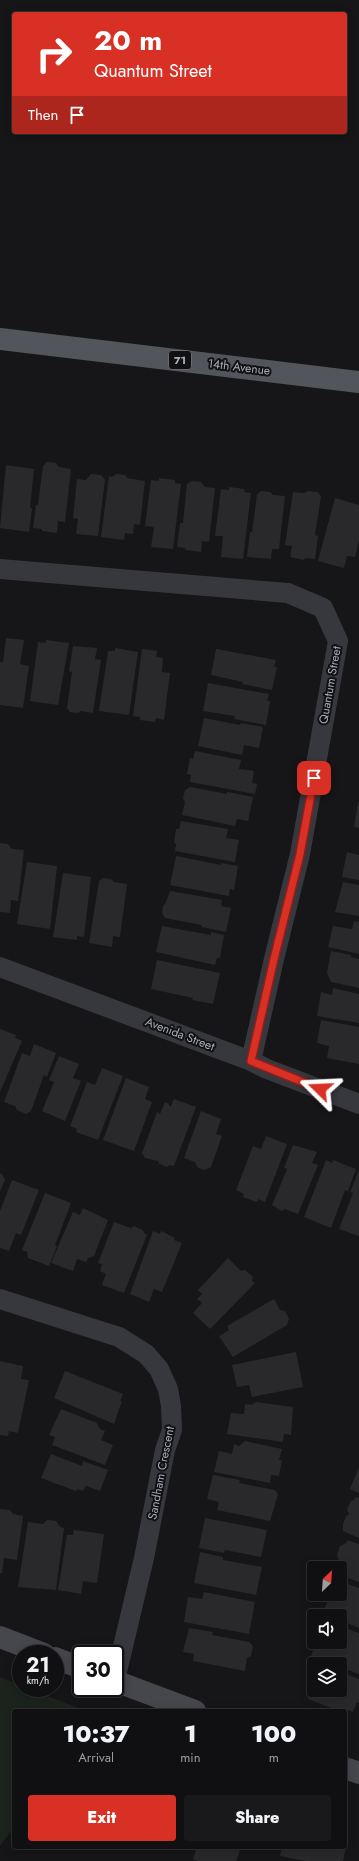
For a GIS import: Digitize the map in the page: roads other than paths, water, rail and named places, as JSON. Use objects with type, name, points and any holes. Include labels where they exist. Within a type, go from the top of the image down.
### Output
[{"type":"main road","name":"14th Avenue","points":[[0,339],[359,382]]},
{"type":"street","name":"Quantum Street","points":[[0,569],[288,593],[323,608],[338,640],[300,854],[251,1061]]},
{"type":"street","name":"Avenida Street","points":[[0,967],[251,1061],[267,1069],[359,1104]]},
{"type":"street","name":"Sandham Crescent","points":[[0,1299],[119,1337],[146,1354],[159,1369],[168,1389],[171,1406],[172,1430],[165,1450],[144,1558],[123,1645]]},
{"type":"street","points":[[0,1637],[21,1645]]},
{"type":"street","points":[[124,1683],[190,1709]]},
{"type":"street","points":[[347,1769],[359,1773]]}]
